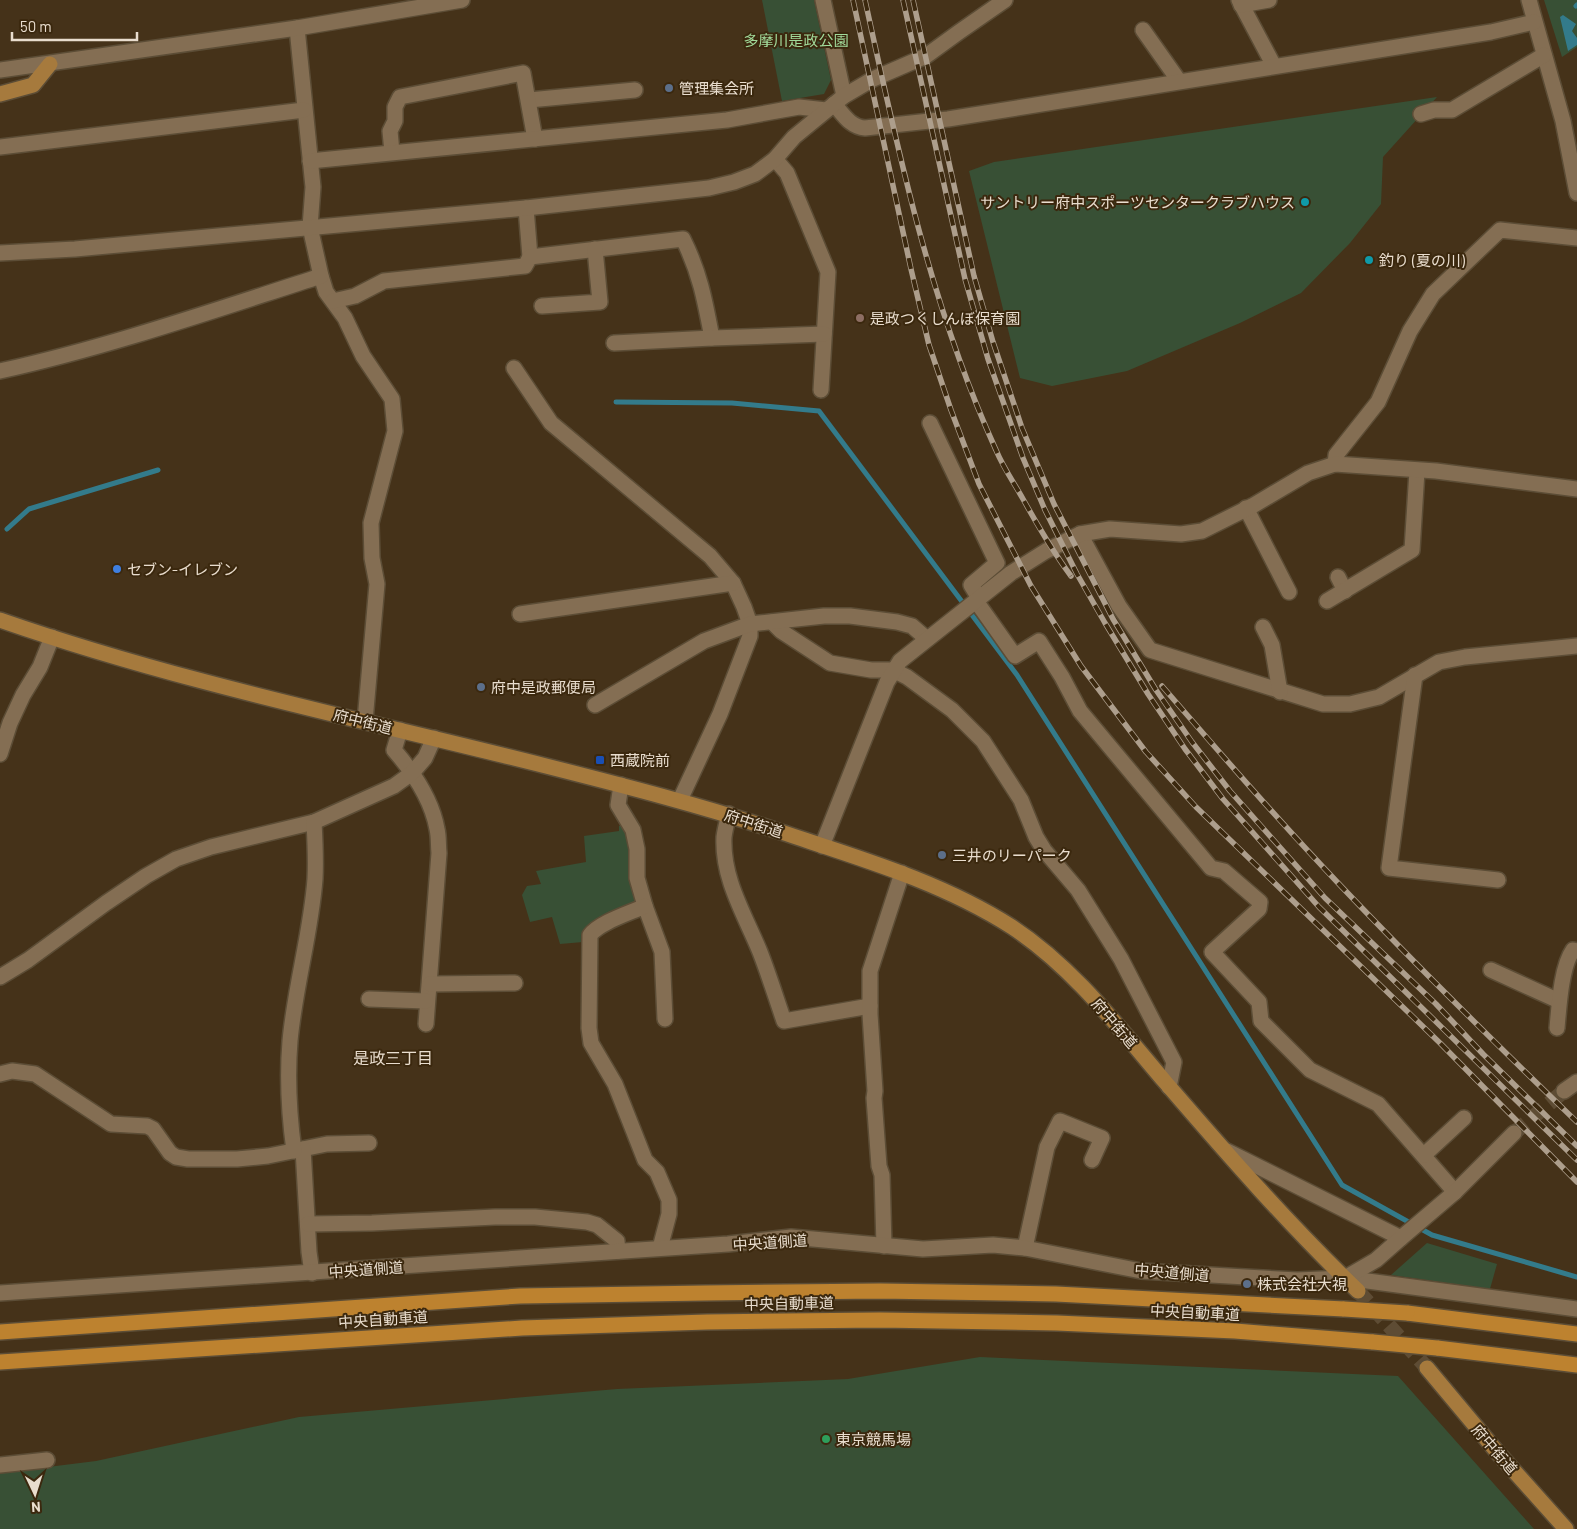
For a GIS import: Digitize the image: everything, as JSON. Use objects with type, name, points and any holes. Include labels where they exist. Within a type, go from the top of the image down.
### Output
[{"type":"highway","name":"中央自動車道","points":[[0,1332],[520,1296],[880,1291],[1056,1294],[1236,1302],[1407,1313],[1577,1334]]},
{"type":"highway","name":"中央自動車道","points":[[0,1362],[522,1328],[707,1322],[880,1320],[1057,1323],[1235,1331],[1382,1342],[1577,1365]]},
{"type":"main road","points":[[0,94],[33,84],[50,64]]},
{"type":"main road","name":"府中街道","points":[[0,620],[147,666],[729,814],[902,873],[969,902],[1014,928],[1055,960],[1091,995],[1169,1087],[1307,1241],[1358,1291]]},
{"type":"main road","name":"府中街道","points":[[1427,1368],[1498,1453],[1566,1529]]},
{"type":"street","points":[[0,70],[297,28],[462,0]]},
{"type":"street","points":[[823,0],[834,103],[857,128],[948,119],[1491,32],[1534,22]]},
{"type":"street","points":[[0,253],[75,249],[526,208],[710,188],[734,182],[755,174],[775,159],[794,137],[834,103],[873,79],[926,56],[1005,0]]},
{"type":"street","points":[[1269,0],[1240,2],[1274,66]]},
{"type":"street","points":[[1529,0],[1562,121],[1577,193]]},
{"type":"street","points":[[297,28],[312,187],[310,227],[321,276],[326,292],[344,318],[363,356],[392,399],[395,431],[371,523],[372,558],[377,584],[366,721]]},
{"type":"street","points":[[1143,30],[1179,81]]},
{"type":"street","points":[[1421,114],[1434,110],[1452,110],[1544,55]]},
{"type":"street","points":[[392,152],[390,131],[395,121],[395,107],[400,97],[523,73],[534,139]]},
{"type":"street","points":[[529,100],[635,90]]},
{"type":"street","points":[[310,161],[727,120],[799,107],[834,103]]},
{"type":"street","points":[[0,147],[304,110]]},
{"type":"street","points":[[775,159],[787,173],[828,272],[821,390]]},
{"type":"street","points":[[333,301],[355,296],[384,281],[525,266],[530,257],[526,208]]},
{"type":"street","points":[[1335,464],[1336,455],[1378,402],[1410,332],[1433,294],[1500,230],[1577,238]]},
{"type":"street","points":[[530,257],[683,239],[697,270],[712,338]]},
{"type":"street","points":[[542,306],[600,302],[595,249]]},
{"type":"street","points":[[0,371],[57,359],[133,337],[321,276]]},
{"type":"street","points":[[614,343],[824,334]]},
{"type":"street","points":[[514,368],[551,424],[710,556],[733,584],[744,607],[750,624],[750,636],[720,714],[680,800]]},
{"type":"street","points":[[930,423],[997,563],[971,585],[972,604],[1015,656],[1039,641],[1062,677],[1080,711],[1211,868],[1224,871],[1260,902],[1260,909],[1212,952],[1259,1002],[1261,1021],[1310,1070],[1378,1104],[1455,1192]]},
{"type":"street","points":[[822,846],[887,682],[900,661],[1028,562],[1067,540],[1080,534],[1110,529],[1180,534],[1202,531],[1308,473],[1335,464],[1436,471],[1577,489]]},
{"type":"street","points":[[1327,601],[1412,550],[1417,471]]},
{"type":"street","points":[[1246,508],[1289,592]]},
{"type":"street","points":[[1080,534],[1120,606],[1150,650],[1323,704],[1350,704],[1379,697],[1439,662],[1465,657],[1577,646]]},
{"type":"street","points":[[1338,577],[1344,591]]},
{"type":"street","points":[[520,614],[733,584]]},
{"type":"street","points":[[595,705],[704,642],[750,624],[824,616],[850,616],[898,622],[912,626],[927,639]]},
{"type":"street","points":[[772,622],[781,631],[830,663],[871,670],[893,670],[908,677],[952,710],[984,741],[1021,800],[1036,837],[1078,890],[1121,959],[1174,1062],[1169,1087]]},
{"type":"street","points":[[1263,627],[1272,645],[1280,692]]},
{"type":"street","points":[[0,754],[10,723],[23,695],[40,667],[52,637]]},
{"type":"street","points":[[1415,675],[1388,868],[1498,880]]},
{"type":"street","points":[[400,730],[394,750],[412,773],[429,802],[437,829],[439,853],[430,984],[426,1000],[426,1024]]},
{"type":"street","points":[[0,977],[28,960],[146,876],[176,860],[211,847],[314,822],[341,808],[381,793],[412,773],[425,758],[434,738]]},
{"type":"street","points":[[621,785],[618,805],[633,830],[637,849],[637,878],[662,952],[665,1019]]},
{"type":"street","points":[[729,814],[724,835],[728,874],[760,953],[784,1021],[870,1006]]},
{"type":"street","points":[[312,1273],[299,1150],[290,1121],[288,1071],[296,997],[314,893],[314,822]]},
{"type":"street","points":[[884,1246],[882,1175],[879,1166],[876,1127],[870,971],[902,873]]},
{"type":"street","points":[[645,906],[594,930],[590,935],[589,1028],[591,1043],[615,1084],[645,1160],[657,1172],[669,1200],[669,1214],[660,1248]]},
{"type":"street","points":[[1557,1028],[1559,1001],[1568,957],[1573,950],[1577,951]]},
{"type":"street","points":[[1491,970],[1559,1001]]},
{"type":"street","points":[[430,984],[516,983]]},
{"type":"street","points":[[369,999],[426,1000]]},
{"type":"street","points":[[1,1070],[35,1074],[111,1124],[154,1128],[165,1148],[176,1157],[188,1159],[237,1159],[327,1144],[369,1143]]},
{"type":"street","points":[[1564,1091],[1577,1082]]},
{"type":"street","points":[[1424,1155],[1464,1118]]},
{"type":"street","points":[[1025,1248],[1047,1147],[1060,1121],[1102,1138],[1092,1160]]},
{"type":"street","name":"中央道側道","points":[[0,1293],[728,1244],[791,1237],[924,1249],[993,1244],[1025,1248],[1141,1271],[1297,1280],[1345,1278],[1376,1260],[1455,1192],[1514,1133]]},
{"type":"street","points":[[1227,1151],[1401,1238]]},
{"type":"street","points":[[308,1224],[536,1217],[597,1224],[618,1241],[618,1251]]},
{"type":"street","points":[[1345,1278],[1577,1309]]},
{"type":"street","points":[[0,1465],[47,1460]]},
{"type":"green space","name":"多摩川是政公園","points":[[762,0],[814,0],[831,80],[824,94],[782,101]]},
{"type":"green space","points":[[1544,0],[1577,0],[1577,47],[1562,57]]},
{"type":"green space","points":[[1437,97],[1383,157],[1381,204],[1350,243],[1301,293],[1240,323],[1127,371],[1052,386],[1020,378],[969,171],[994,162]]},
{"type":"green space","points":[[624,824],[629,830],[639,903],[583,942],[560,944],[552,917],[530,922],[522,895],[527,886],[541,884],[536,871],[586,862],[584,836],[619,831],[619,826]]},
{"type":"green space","points":[[1427,1243],[1497,1264],[1490,1289],[1391,1275]]},
{"type":"green space","name":"東京競馬場","points":[[980,1357],[1398,1376],[1534,1529],[0,1529],[0,1473],[96,1461],[299,1417],[617,1389],[848,1379]]},
{"type":"water","points":[[1563,15],[1576,24],[1572,31],[1577,38],[1577,45],[1568,51],[1560,17]]},
{"type":"waterway","points":[[616,402],[732,403],[819,411],[1017,675],[1342,1185],[1432,1235],[1577,1277]]},
{"type":"waterway","points":[[7,529],[29,509],[158,470]]},
{"type":"tunnel","points":[[1514,1133],[1564,1091]]},
{"type":"tunnel","points":[[1358,1291],[1427,1368]]},
{"type":"railway","points":[[853,0],[929,345],[979,484],[1031,586],[1081,666],[1146,752],[1196,807],[1440,1043],[1577,1182]]},
{"type":"railway","points":[[865,0],[918,228],[953,341],[973,396],[1002,463],[1046,539],[1071,576]]},
{"type":"railway","points":[[903,0],[965,279],[988,359],[1023,458],[1045,510],[1077,574],[1105,623],[1148,694],[1185,749],[1223,799],[1319,907],[1577,1160]]},
{"type":"railway","points":[[913,0],[974,276],[993,342],[1022,428],[1054,504],[1113,619],[1156,690],[1192,742],[1230,791],[1325,898],[1436,1004],[1483,1054],[1577,1146]]},
{"type":"railway","points":[[1162,686],[1271,811],[1339,884],[1456,1004],[1577,1122]]},
{"type":"place","name":"管理集会所","points":[[669,88]]},
{"type":"place","name":"サントリー府中スポーツセンタークラブハウス","points":[[1305,202]]},
{"type":"place","name":"釣り (夏の川)","points":[[1369,260]]},
{"type":"place","name":"是政つくしんぼ保育園","points":[[860,318]]},
{"type":"place","name":"セブン-イレブン","points":[[117,569]]},
{"type":"place","name":"府中是政郵便局","points":[[481,687]]},
{"type":"place","name":"西蔵院前","points":[[600,760]]},
{"type":"place","name":"三井のリーパーク","points":[[942,855]]},
{"type":"place","name":"株式会社大視","points":[[1247,1284]]},
{"type":"place","name":"東京競馬場","points":[[826,1439]]},
{"type":"district","name":"是政三丁目","points":[[393,1057]]}]
